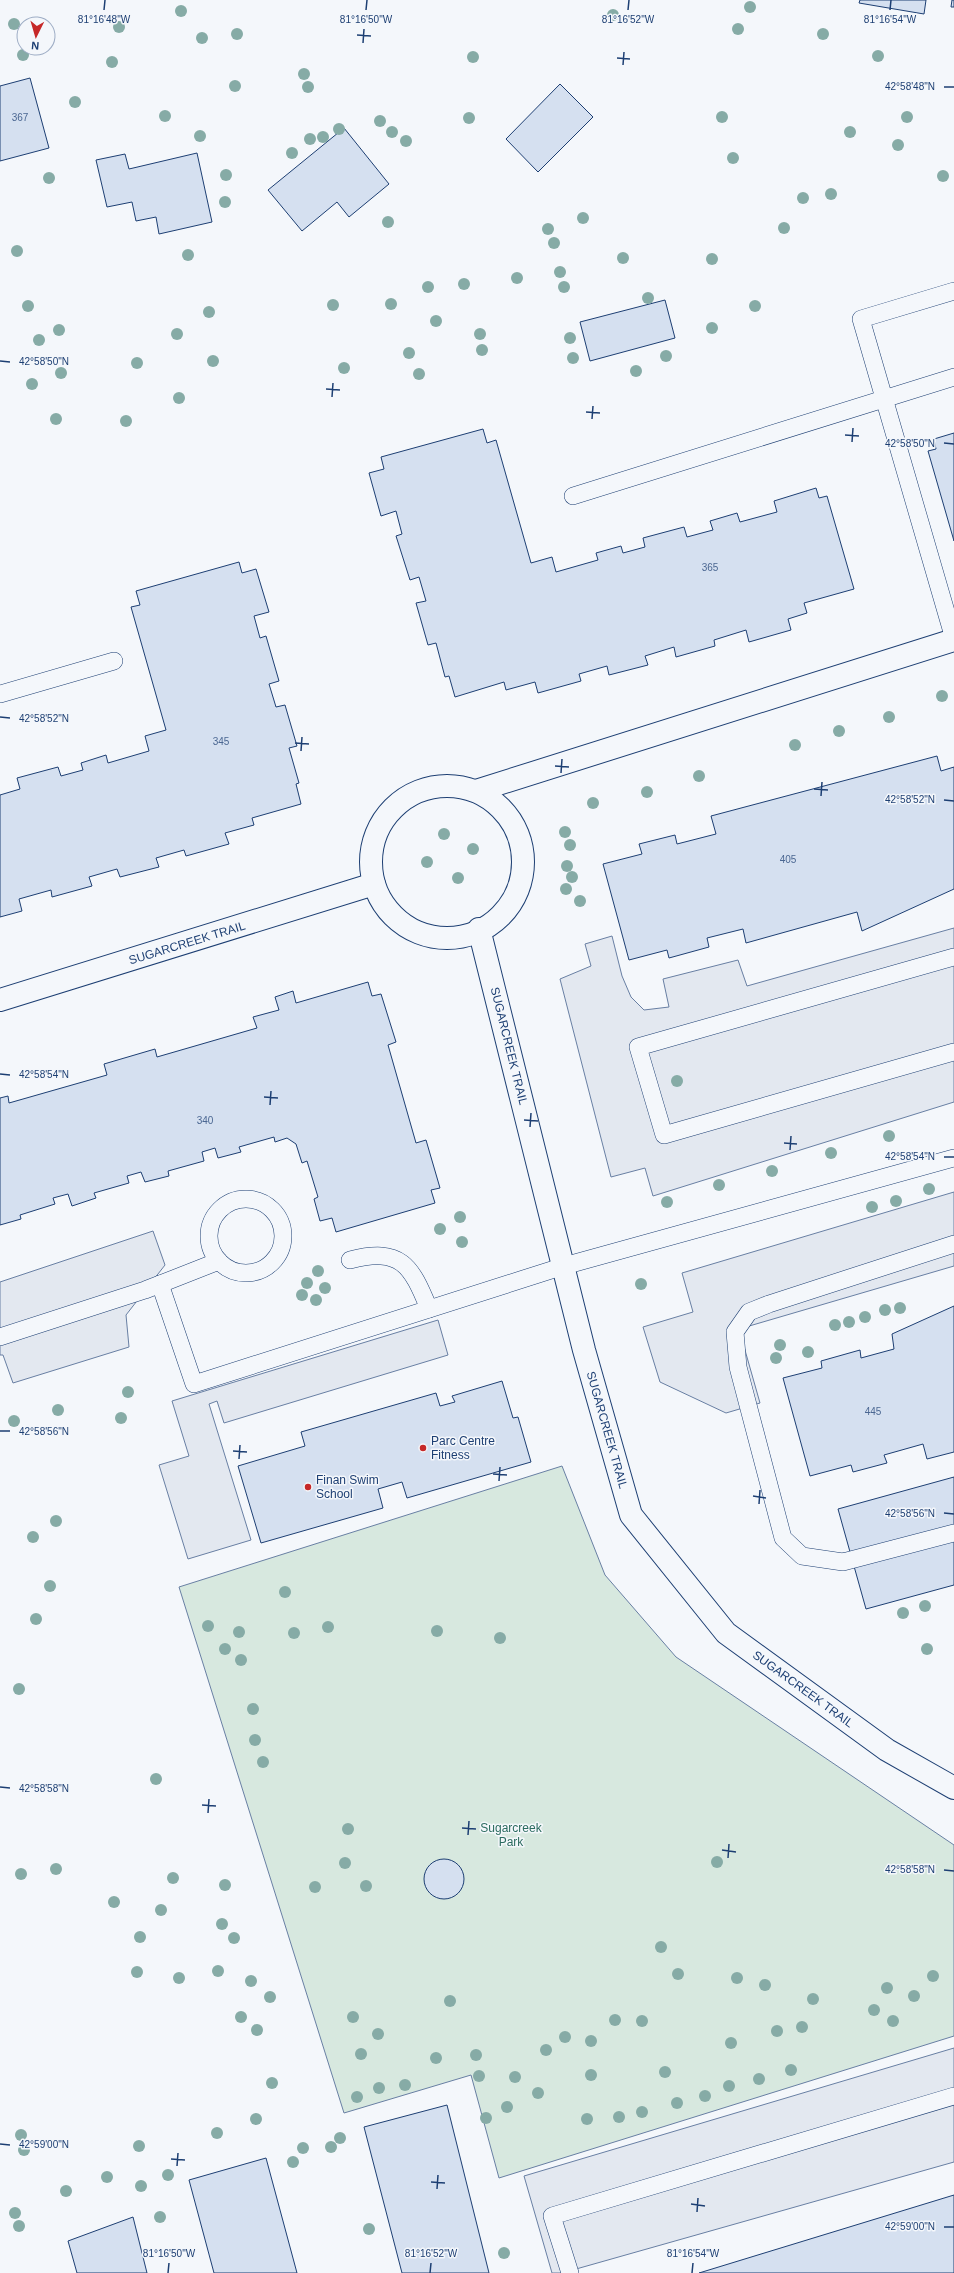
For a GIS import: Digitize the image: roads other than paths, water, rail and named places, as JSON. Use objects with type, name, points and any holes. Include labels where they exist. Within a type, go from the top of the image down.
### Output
[{"type":"street","points":[[476,791],[954,640]]},
{"type":"street","points":[[443,786],[476,791],[504,809],[520,838],[524,872],[512,903],[489,926],[458,938],[430,936],[404,925],[384,906],[374,884],[371,855],[377,830],[391,810],[411,794],[443,786]]},
{"type":"street","name":"SUGARCREEK TRAIL","points":[[0,1000],[374,884]]},
{"type":"street","name":"SUGARCREEK TRAIL","points":[[479,929],[584,1350],[631,1515],[726,1633],[887,1750],[954,1788]]},
{"type":"lane","points":[[954,291],[861,319],[883,400],[954,640]]},
{"type":"lane","points":[[573,496],[954,377]]},
{"type":"lane","points":[[0,694],[114,661]]},
{"type":"lane","points":[[954,957],[638,1047],[664,1135],[954,1052]]},
{"type":"lane","points":[[160,1284],[194,1384],[564,1266],[954,1158]]},
{"type":"lane","points":[[242,1200],[257,1201],[270,1208],[280,1220],[284,1234],[281,1250],[273,1262],[260,1271],[246,1274],[231,1270],[219,1261],[211,1248],[209,1235],[212,1222],[219,1212],[230,1203],[242,1200]]},
{"type":"lane","points":[[954,1244],[768,1304],[749,1312],[735,1332],[738,1367],[783,1538],[802,1556],[843,1562],[954,1532]]},
{"type":"lane","points":[[350,1260],[363,1256],[398,1259],[416,1278],[429,1309]]},
{"type":"lane","points":[[0,1336],[160,1284],[219,1261]]},
{"type":"lane","points":[[570,2273],[552,2216],[954,2096]]},
{"type":"place","name":"Parc Centre Fitness","points":[[423,1448]]},
{"type":"place","name":"Finan Swim School","points":[[308,1487]]},
{"type":"park label","name":"Sugarcreek Park","points":[[511,1835]]}]
